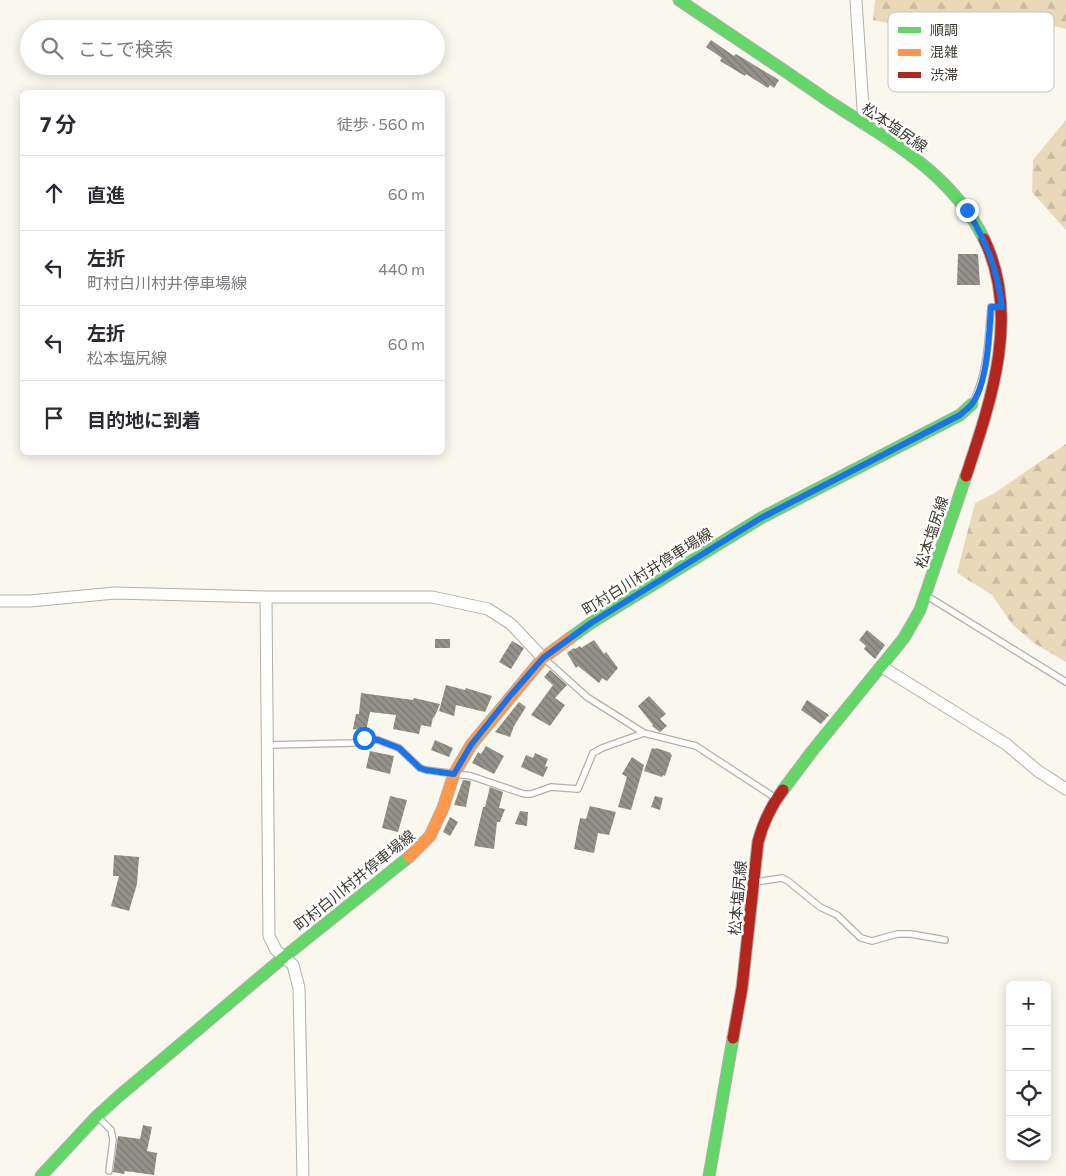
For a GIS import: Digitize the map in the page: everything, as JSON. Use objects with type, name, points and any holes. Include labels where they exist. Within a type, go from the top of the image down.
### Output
[{"type":"main road","name":"松本塩尻線","points":[[679,0],[927,167],[951,190],[967,210],[983,237],[996,271],[1002,307],[1001,343],[988,406],[920,610],[904,638],[882,667],[776,799],[763,824],[758,842],[742,988],[709,1176]]},
{"type":"main road","name":"町村白川村井停車場線","points":[[41,1176],[118,1096],[284,957],[409,858],[430,836],[443,808],[454,774],[471,745],[543,658],[591,623],[761,518],[960,415],[972,404]]},
{"type":"street","points":[[856,0],[864,124]]},
{"type":"street","points":[[0,601],[30,601],[115,593],[266,597],[432,597],[488,609],[511,624],[543,658]]},
{"type":"street","points":[[266,597],[269,936],[276,950],[293,965],[299,988],[303,1176]]},
{"type":"street","points":[[882,667],[1006,744],[1038,771],[1066,789]]},
{"type":"lane","name":"町村白川村井停車場線","points":[[972,404],[979,390],[986,358],[991,307],[1002,307]]},
{"type":"lane","points":[[925,596],[1066,682]]},
{"type":"lane","points":[[543,658],[587,697],[644,733],[696,746],[776,799]]},
{"type":"lane","points":[[268,745],[353,743],[364,738],[371,739],[399,748],[420,768],[471,776],[524,794],[531,794],[551,788],[578,789],[593,753],[644,733]]},
{"type":"lane","points":[[754,883],[782,878],[788,881],[820,907],[837,915],[861,938],[866,940],[872,941],[897,934],[911,934],[945,940]]},
{"type":"lane","points":[[97,1116],[111,1130],[113,1140],[109,1171]]},
{"type":"green space","points":[[875,0],[1066,0],[1066,29],[1054,26],[1054,12],[888,12],[888,23],[873,20]]},
{"type":"green space","points":[[1066,120],[1066,230],[1032,192],[1033,160]]},
{"type":"green space","points":[[1066,444],[1066,662],[1034,643],[1012,624],[992,595],[957,573],[975,503],[993,494]]},
{"type":"building","points":[[711,40],[734,56],[736,54],[779,80],[774,88],[770,85],[768,88],[720,61],[722,58],[706,47]]},
{"type":"building","points":[[958,254],[978,254],[980,285],[957,285]]},
{"type":"building","points":[[867,630],[885,645],[875,659],[864,649],[866,646],[859,640]]},
{"type":"building","points":[[435,639],[450,639],[450,648],[435,648]]},
{"type":"building","points":[[594,640],[604,654],[606,652],[618,668],[607,681],[602,678],[599,683],[578,666],[576,668],[567,653],[574,648],[580,646],[581,648]]},
{"type":"building","points":[[512,641],[524,648],[511,669],[499,662]]},
{"type":"building","points":[[550,670],[567,685],[555,698],[565,705],[550,726],[531,715],[553,685],[544,677]]},
{"type":"building","points":[[446,685],[465,690],[466,688],[492,696],[485,712],[456,705],[454,716],[439,711]]},
{"type":"building","points":[[361,693],[413,700],[414,698],[440,704],[433,717],[431,727],[421,725],[419,734],[393,729],[396,715],[370,712],[366,731],[353,729],[356,714],[359,714]]},
{"type":"building","points":[[649,696],[666,714],[660,719],[667,726],[660,732],[652,726],[638,706]]},
{"type":"building","points":[[807,700],[829,715],[821,724],[801,710]]},
{"type":"building","points":[[519,702],[526,707],[514,726],[510,737],[495,732]]},
{"type":"building","points":[[435,740],[453,748],[449,757],[431,750]]},
{"type":"building","points":[[486,746],[504,756],[494,774],[472,763],[478,752],[481,754]]},
{"type":"building","points":[[652,748],[671,753],[672,755],[665,776],[663,775],[662,777],[644,771]]},
{"type":"building","points":[[370,751],[394,756],[390,774],[366,768]]},
{"type":"building","points":[[535,753],[548,759],[545,766],[548,767],[543,777],[521,767],[526,755],[533,758]]},
{"type":"building","points":[[632,757],[644,765],[631,810],[618,807],[627,777],[622,774]]},
{"type":"building","points":[[463,780],[471,781],[466,807],[454,805]]},
{"type":"building","points":[[490,787],[503,792],[499,808],[505,809],[500,822],[497,822],[494,849],[474,846],[483,807],[485,807]]},
{"type":"building","points":[[390,796],[407,800],[398,832],[382,828]]},
{"type":"building","points":[[655,796],[663,798],[660,810],[651,807]]},
{"type":"building","points":[[590,806],[616,812],[609,835],[598,833],[594,853],[574,849],[580,818],[586,819]]},
{"type":"building","points":[[520,811],[528,812],[527,826],[515,824]]},
{"type":"building","points":[[450,817],[458,822],[450,836],[443,832]]},
{"type":"building","points":[[114,855],[139,857],[137,884],[129,911],[111,906],[119,876],[113,876]]},
{"type":"building","points":[[143,1125],[152,1127],[147,1151],[157,1153],[154,1175],[125,1171],[124,1174],[113,1172],[118,1136],[140,1139]]},
{"type":"traffic: fast","points":[[679,0],[916,159],[954,194],[970,215],[984,239]]},
{"type":"traffic: fast","points":[[570,638],[591,623],[761,518],[960,415],[972,404]]},
{"type":"traffic: fast","points":[[783,790],[904,638],[920,610],[966,476]]},
{"type":"traffic: fast","points":[[41,1176],[97,1116],[119,1096],[284,957],[409,857]]},
{"type":"traffic: fast","points":[[709,1176],[733,1038]]},
{"type":"traffic: slow","points":[[409,857],[430,836],[443,808],[454,774],[471,745],[543,658],[570,638]]},
{"type":"traffic: jam","points":[[966,476],[985,418],[998,358],[1001,328],[1000,298],[995,268],[984,239]]},
{"type":"traffic: jam","points":[[733,1038],[742,988],[758,842],[768,815],[783,790]]},
{"type":"route","points":[[364,738],[378,740],[399,748],[415,761],[420,768],[454,774],[471,745],[543,658],[591,623],[761,518],[960,415],[972,404],[979,390],[986,358],[991,307],[1002,307],[996,271],[983,237],[967,210]]}]
